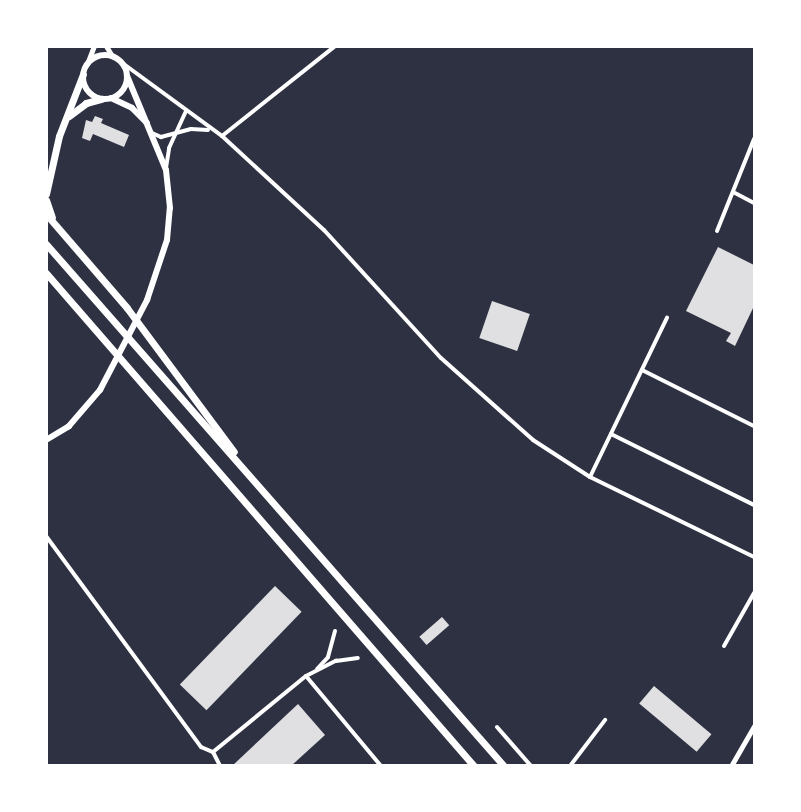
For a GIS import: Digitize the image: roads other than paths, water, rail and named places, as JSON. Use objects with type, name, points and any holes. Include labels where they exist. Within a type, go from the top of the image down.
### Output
[{"type":"highway","points":[[46,194],[54,153],[83,74]]},
{"type":"highway","points":[[65,120],[80,106],[101,99]]},
{"type":"highway","points":[[46,162],[54,153]]},
{"type":"highway","points":[[46,201],[55,224]]},
{"type":"highway","points":[[46,214],[161,351],[219,428],[238,460]]},
{"type":"highway","points":[[46,244],[504,765]]},
{"type":"highway","points":[[46,273],[474,765]]},
{"type":"main road","points":[[46,440],[69,426],[100,390],[147,300],[161,265],[170,208],[166,170],[148,124],[121,62],[112,56],[98,56],[87,64],[83,74],[89,93],[101,99],[111,98],[123,89],[127,76]]},
{"type":"main road","points":[[111,98],[132,108],[148,124]]},
{"type":"main road","points":[[46,434],[69,426]]},
{"type":"street","points":[[87,64],[94,46]]},
{"type":"street","points":[[106,46],[112,56]]},
{"type":"street","points":[[222,136],[326,49],[335,46]]},
{"type":"street","points":[[121,62],[209,130],[222,136],[324,230],[466,382],[533,440],[590,477],[754,557]]},
{"type":"street","points":[[166,170],[169,148],[186,111]]},
{"type":"street","points":[[151,133],[161,137],[191,129],[209,130]]},
{"type":"street","points":[[717,231],[735,193],[754,139]]},
{"type":"street","points":[[735,193],[754,203]]},
{"type":"street","points":[[590,477],[667,318]]},
{"type":"street","points":[[642,370],[754,426]]},
{"type":"street","points":[[611,434],[754,505]]},
{"type":"street","points":[[46,536],[201,747],[213,752],[220,765]]},
{"type":"street","points":[[724,646],[754,593]]},
{"type":"street","points":[[315,671],[328,657],[335,631]]},
{"type":"street","points":[[213,752],[306,676],[336,661],[358,658]]},
{"type":"street","points":[[306,676],[381,765]]},
{"type":"street","points":[[570,765],[604,720]]},
{"type":"street","points":[[731,765],[754,726]]},
{"type":"street","points":[[497,727],[531,765]]}]
